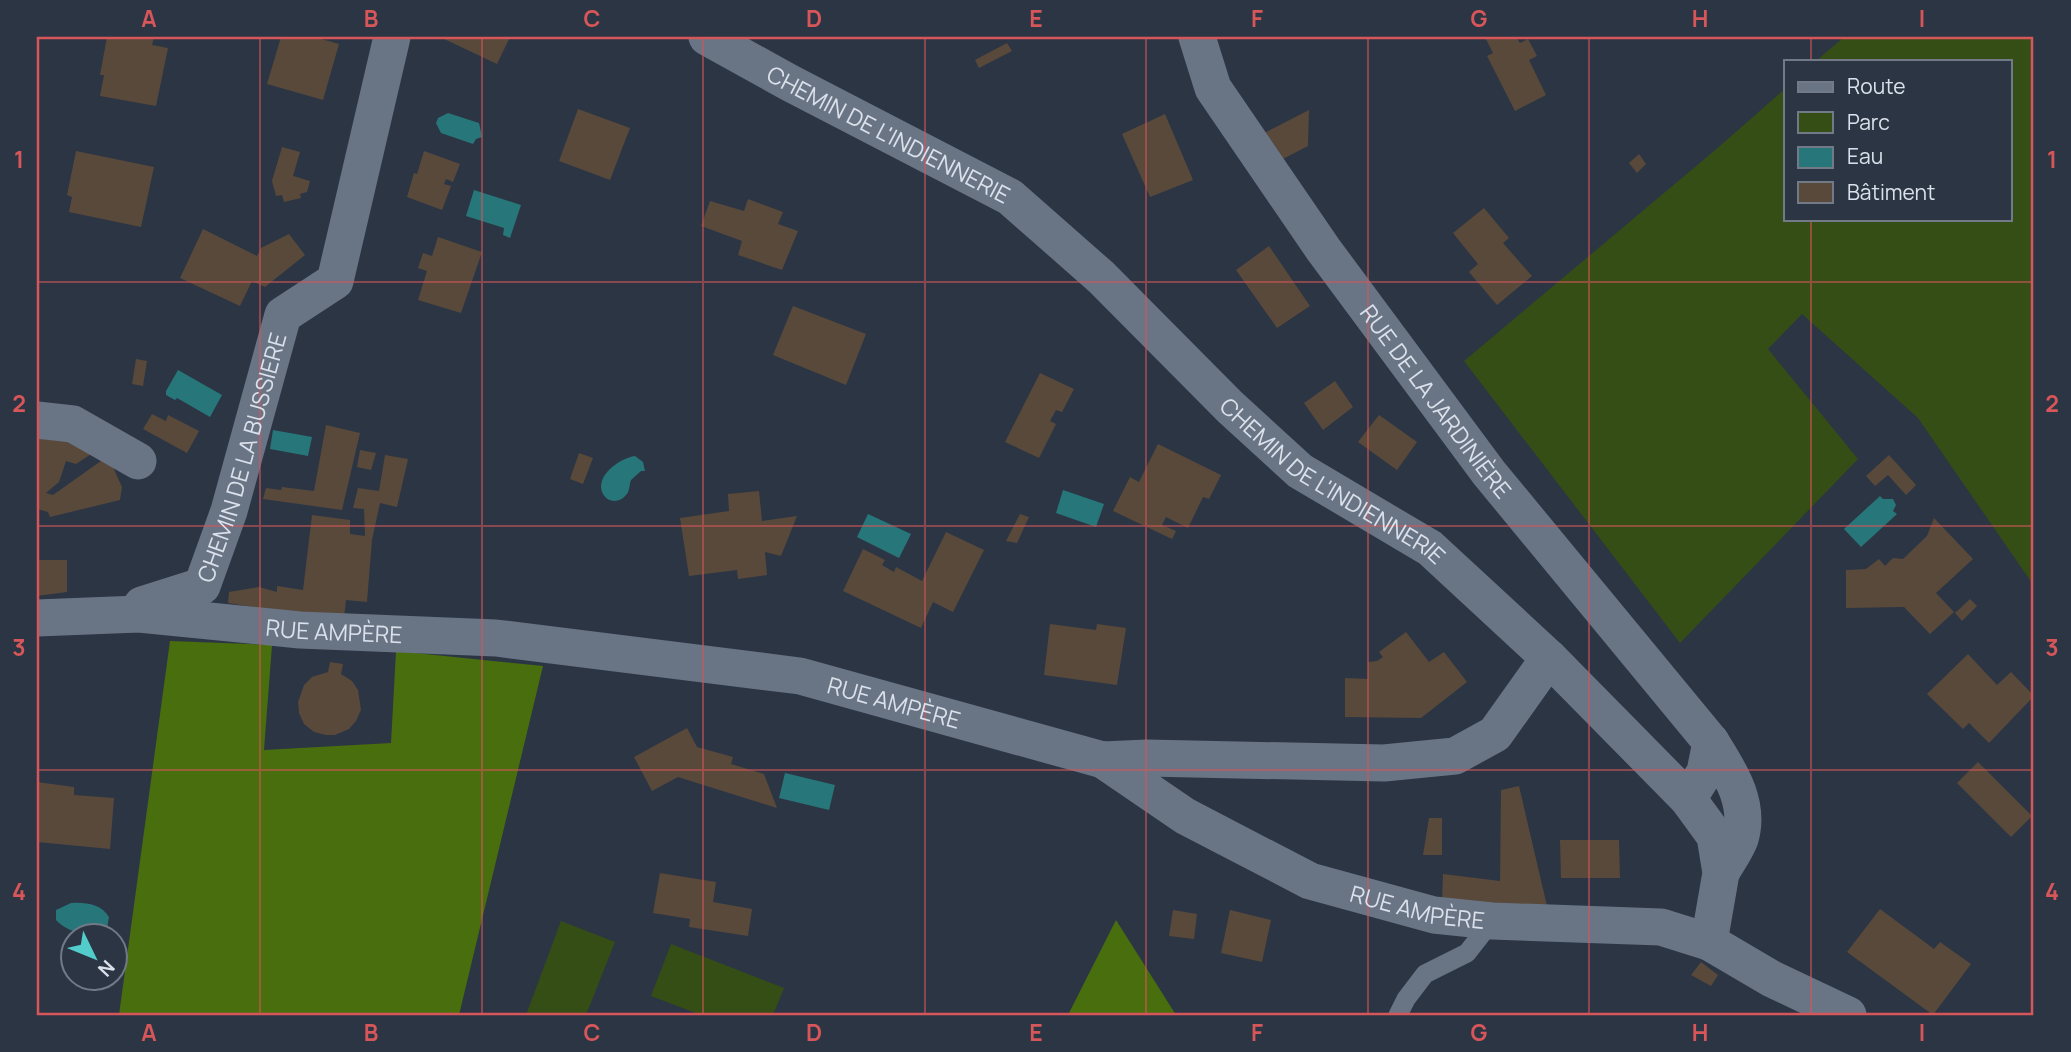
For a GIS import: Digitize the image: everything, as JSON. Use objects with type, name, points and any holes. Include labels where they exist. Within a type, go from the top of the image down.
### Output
[{"type":"street","name":"CHEMIN DE LA BUSSIERE","points":[[139,614],[142,605],[202,586],[229,511],[283,315],[335,281],[392,37]]},
{"type":"street","name":"CHEMIN DE L'INDIENNERIE","points":[[707,37],[1010,197],[1101,277],[1230,407],[1300,471],[1430,548],[1549,658],[1688,799],[1715,836],[1721,873]]},
{"type":"street","name":"RUE DE LA JARDINIÈRE","points":[[1197,37],[1213,89],[1323,249],[1489,473],[1711,743],[1733,777],[1744,812],[1740,839],[1721,873]]},
{"type":"street","points":[[37,419],[73,424],[138,461]]},
{"type":"street","name":"RUE AMPÈRE","points":[[37,618],[139,614],[300,630],[496,638],[800,676],[1103,760],[1185,816],[1310,881],[1434,915],[1492,921],[1661,927],[1710,942],[1772,979],[1848,1015]]},
{"type":"street","points":[[1103,760],[1147,758],[1384,763],[1455,756],[1495,734],[1549,658]]},
{"type":"street","points":[[1688,799],[1705,772],[1711,743]]},
{"type":"street","points":[[1710,942],[1721,873]]},
{"type":"lane","points":[[1398,1015],[1406,999],[1425,974],[1467,953],[1492,921]]},
{"type":"lane","points":[[1772,979],[1812,1015]]},
{"type":"green space","points":[[1844,37],[2034,37],[2034,586],[1918,418],[1802,314],[1768,349],[1858,459],[1680,643],[1464,361],[1784,90],[1784,220],[2011,220],[2011,60],[1817,60]]},
{"type":"green space","points":[[170,641],[272,645],[264,750],[391,743],[396,651],[543,666],[459,1015],[119,1015],[122,992],[130,992],[130,934]]},
{"type":"green space","points":[[1116,920],[1176,1015],[1068,1015]]},
{"type":"green space","points":[[561,921],[615,942],[586,1015],[526,1015]]},
{"type":"green space","points":[[671,944],[784,988],[773,1015],[701,1015],[651,996]]},
{"type":"water","points":[[448,113],[479,123],[482,137],[476,139],[473,144],[441,133],[436,123],[438,118]]},
{"type":"water","points":[[474,190],[521,205],[510,238],[503,235],[504,228],[466,216]]},
{"type":"water","points":[[178,370],[222,395],[210,417],[177,398],[175,400],[166,395]]},
{"type":"water","points":[[273,430],[312,437],[308,456],[270,449]]},
{"type":"water","points":[[635,456],[643,462],[645,471],[641,471],[631,480],[628,492],[623,498],[617,501],[608,499],[601,487],[605,475],[622,460]]},
{"type":"water","points":[[1063,490],[1104,504],[1096,527],[1056,513]]},
{"type":"water","points":[[1880,496],[1883,499],[1893,499],[1896,505],[1893,511],[1897,514],[1861,547],[1844,529]]},
{"type":"water","points":[[868,514],[911,534],[899,558],[857,537]]},
{"type":"water","points":[[785,773],[835,785],[829,810],[779,798]]},
{"type":"water","points":[[71,903],[88,904],[102,909],[109,917],[108,922],[60,924],[56,920],[56,910]]},
{"type":"building","points":[[107,37],[154,37],[152,45],[168,48],[156,106],[100,96],[104,75],[100,75]]},
{"type":"building","points":[[281,37],[314,37],[339,44],[323,100],[267,84]]},
{"type":"building","points":[[440,37],[510,37],[497,64]]},
{"type":"building","points":[[1485,37],[1516,37],[1520,43],[1528,39],[1537,56],[1529,60],[1546,95],[1515,111],[1487,56],[1493,53]]},
{"type":"building","points":[[1007,43],[1012,51],[979,68],[975,60]]},
{"type":"building","points":[[578,109],[630,128],[610,180],[559,161]]},
{"type":"building","points":[[1309,110],[1308,146],[1279,161],[1262,134]]},
{"type":"building","points":[[1165,114],[1193,180],[1150,197],[1122,134]]},
{"type":"building","points":[[282,147],[300,152],[293,176],[310,181],[307,192],[300,194],[301,198],[284,202],[282,195],[276,196],[272,181]]},
{"type":"building","points":[[76,151],[154,167],[141,227],[69,212],[72,197],[67,195]]},
{"type":"building","points":[[424,151],[460,164],[453,182],[446,179],[444,184],[451,186],[442,210],[407,197]]},
{"type":"building","points":[[1639,154],[1646,164],[1637,173],[1629,163]]},
{"type":"building","points":[[748,199],[783,212],[778,224],[798,231],[782,270],[738,255],[742,241],[701,226],[710,201],[744,211]]},
{"type":"building","points":[[1484,208],[1509,238],[1503,243],[1532,276],[1497,305],[1469,272],[1478,264],[1453,233]]},
{"type":"building","points":[[203,229],[257,256],[261,248],[289,234],[305,255],[265,287],[252,281],[240,306],[180,278]]},
{"type":"building","points":[[438,237],[482,252],[461,313],[418,300],[427,271],[418,268],[423,253],[432,256]]},
{"type":"building","points":[[1269,246],[1310,306],[1277,328],[1236,270]]},
{"type":"building","points":[[793,306],[866,334],[846,385],[773,355]]},
{"type":"building","points":[[136,359],[147,361],[143,386],[132,384]]},
{"type":"building","points":[[1040,373],[1074,389],[1062,412],[1056,410],[1050,421],[1056,424],[1039,458],[1005,442]]},
{"type":"building","points":[[1335,381],[1353,407],[1323,430],[1304,403]]},
{"type":"building","points":[[152,414],[166,421],[168,415],[199,431],[187,453],[143,429]]},
{"type":"building","points":[[1379,415],[1417,442],[1397,470],[1358,442]]},
{"type":"building","points":[[37,424],[102,447],[76,464],[66,461],[59,482],[46,493],[53,495],[108,456],[122,487],[120,500],[50,517],[48,512],[37,509]]},
{"type":"building","points":[[326,425],[360,433],[342,510],[263,499],[266,488],[314,491]]},
{"type":"building","points":[[1158,444],[1221,475],[1209,499],[1203,497],[1188,528],[1166,517],[1162,525],[1176,531],[1172,539],[1113,511],[1130,477],[1139,482]]},
{"type":"building","points":[[360,450],[376,453],[371,470],[357,467]]},
{"type":"building","points":[[579,453],[593,458],[583,484],[570,479]]},
{"type":"building","points":[[385,455],[408,459],[397,507],[380,503],[372,540],[367,602],[346,600],[344,618],[309,616],[228,603],[229,592],[259,587],[277,592],[277,586],[303,590],[312,515],[350,520],[350,534],[365,536],[364,509],[353,508],[358,488],[379,491]]},
{"type":"building","points":[[1889,455],[1916,485],[1906,495],[1888,475],[1875,486],[1866,476]]},
{"type":"building","points":[[759,491],[762,521],[797,516],[781,556],[765,552],[767,575],[738,579],[737,570],[689,576],[680,518],[729,511],[728,494]]},
{"type":"building","points":[[1020,514],[1029,517],[1017,543],[1006,541]]},
{"type":"building","points":[[1934,518],[1973,559],[1936,593],[1954,612],[1930,634],[1904,607],[1846,608],[1846,570],[1866,569],[1879,559],[1885,566],[1893,558],[1903,559],[1927,536]]},
{"type":"building","points":[[946,532],[984,550],[953,612],[933,602],[921,628],[843,591],[863,549],[885,560],[882,565],[894,572],[896,567],[922,581]]},
{"type":"building","points":[[38,560],[67,560],[67,592],[37,596]]},
{"type":"building","points":[[1970,599],[1977,606],[1962,621],[1955,613]]},
{"type":"building","points":[[1050,624],[1096,630],[1097,624],[1126,628],[1117,685],[1044,675]]},
{"type":"building","points":[[1406,632],[1429,662],[1444,652],[1467,682],[1421,718],[1345,717],[1345,678],[1368,679],[1368,662],[1383,657],[1379,652]]},
{"type":"building","points":[[1968,654],[1997,685],[2011,672],[2034,696],[1989,743],[1969,723],[1963,729],[1927,694]]},
{"type":"building","points":[[330,662],[343,664],[341,674],[352,681],[358,690],[361,710],[349,729],[335,735],[314,732],[304,724],[298,702],[304,685],[312,677],[328,672]]},
{"type":"building","points":[[687,728],[697,747],[733,757],[731,764],[764,774],[777,808],[678,777],[652,791],[634,757]]},
{"type":"building","points":[[1978,762],[2032,816],[2011,837],[1957,783]]},
{"type":"building","points":[[37,782],[74,787],[74,795],[114,798],[110,849],[37,842]]},
{"type":"building","points":[[1519,786],[1547,906],[1442,903],[1443,874],[1500,881],[1501,790]]},
{"type":"building","points":[[1429,818],[1442,818],[1442,855],[1423,855]]},
{"type":"building","points":[[1560,840],[1619,840],[1620,878],[1561,878]]},
{"type":"building","points":[[660,873],[716,882],[713,902],[752,909],[748,936],[689,927],[690,919],[653,913]]},
{"type":"building","points":[[1880,909],[1934,949],[1940,942],[1971,964],[1933,1015],[1847,952]]},
{"type":"building","points":[[1173,910],[1197,914],[1194,939],[1169,936]]},
{"type":"building","points":[[1230,910],[1271,920],[1262,962],[1221,953]]},
{"type":"building","points":[[1701,962],[1718,975],[1711,986],[1691,975]]}]
